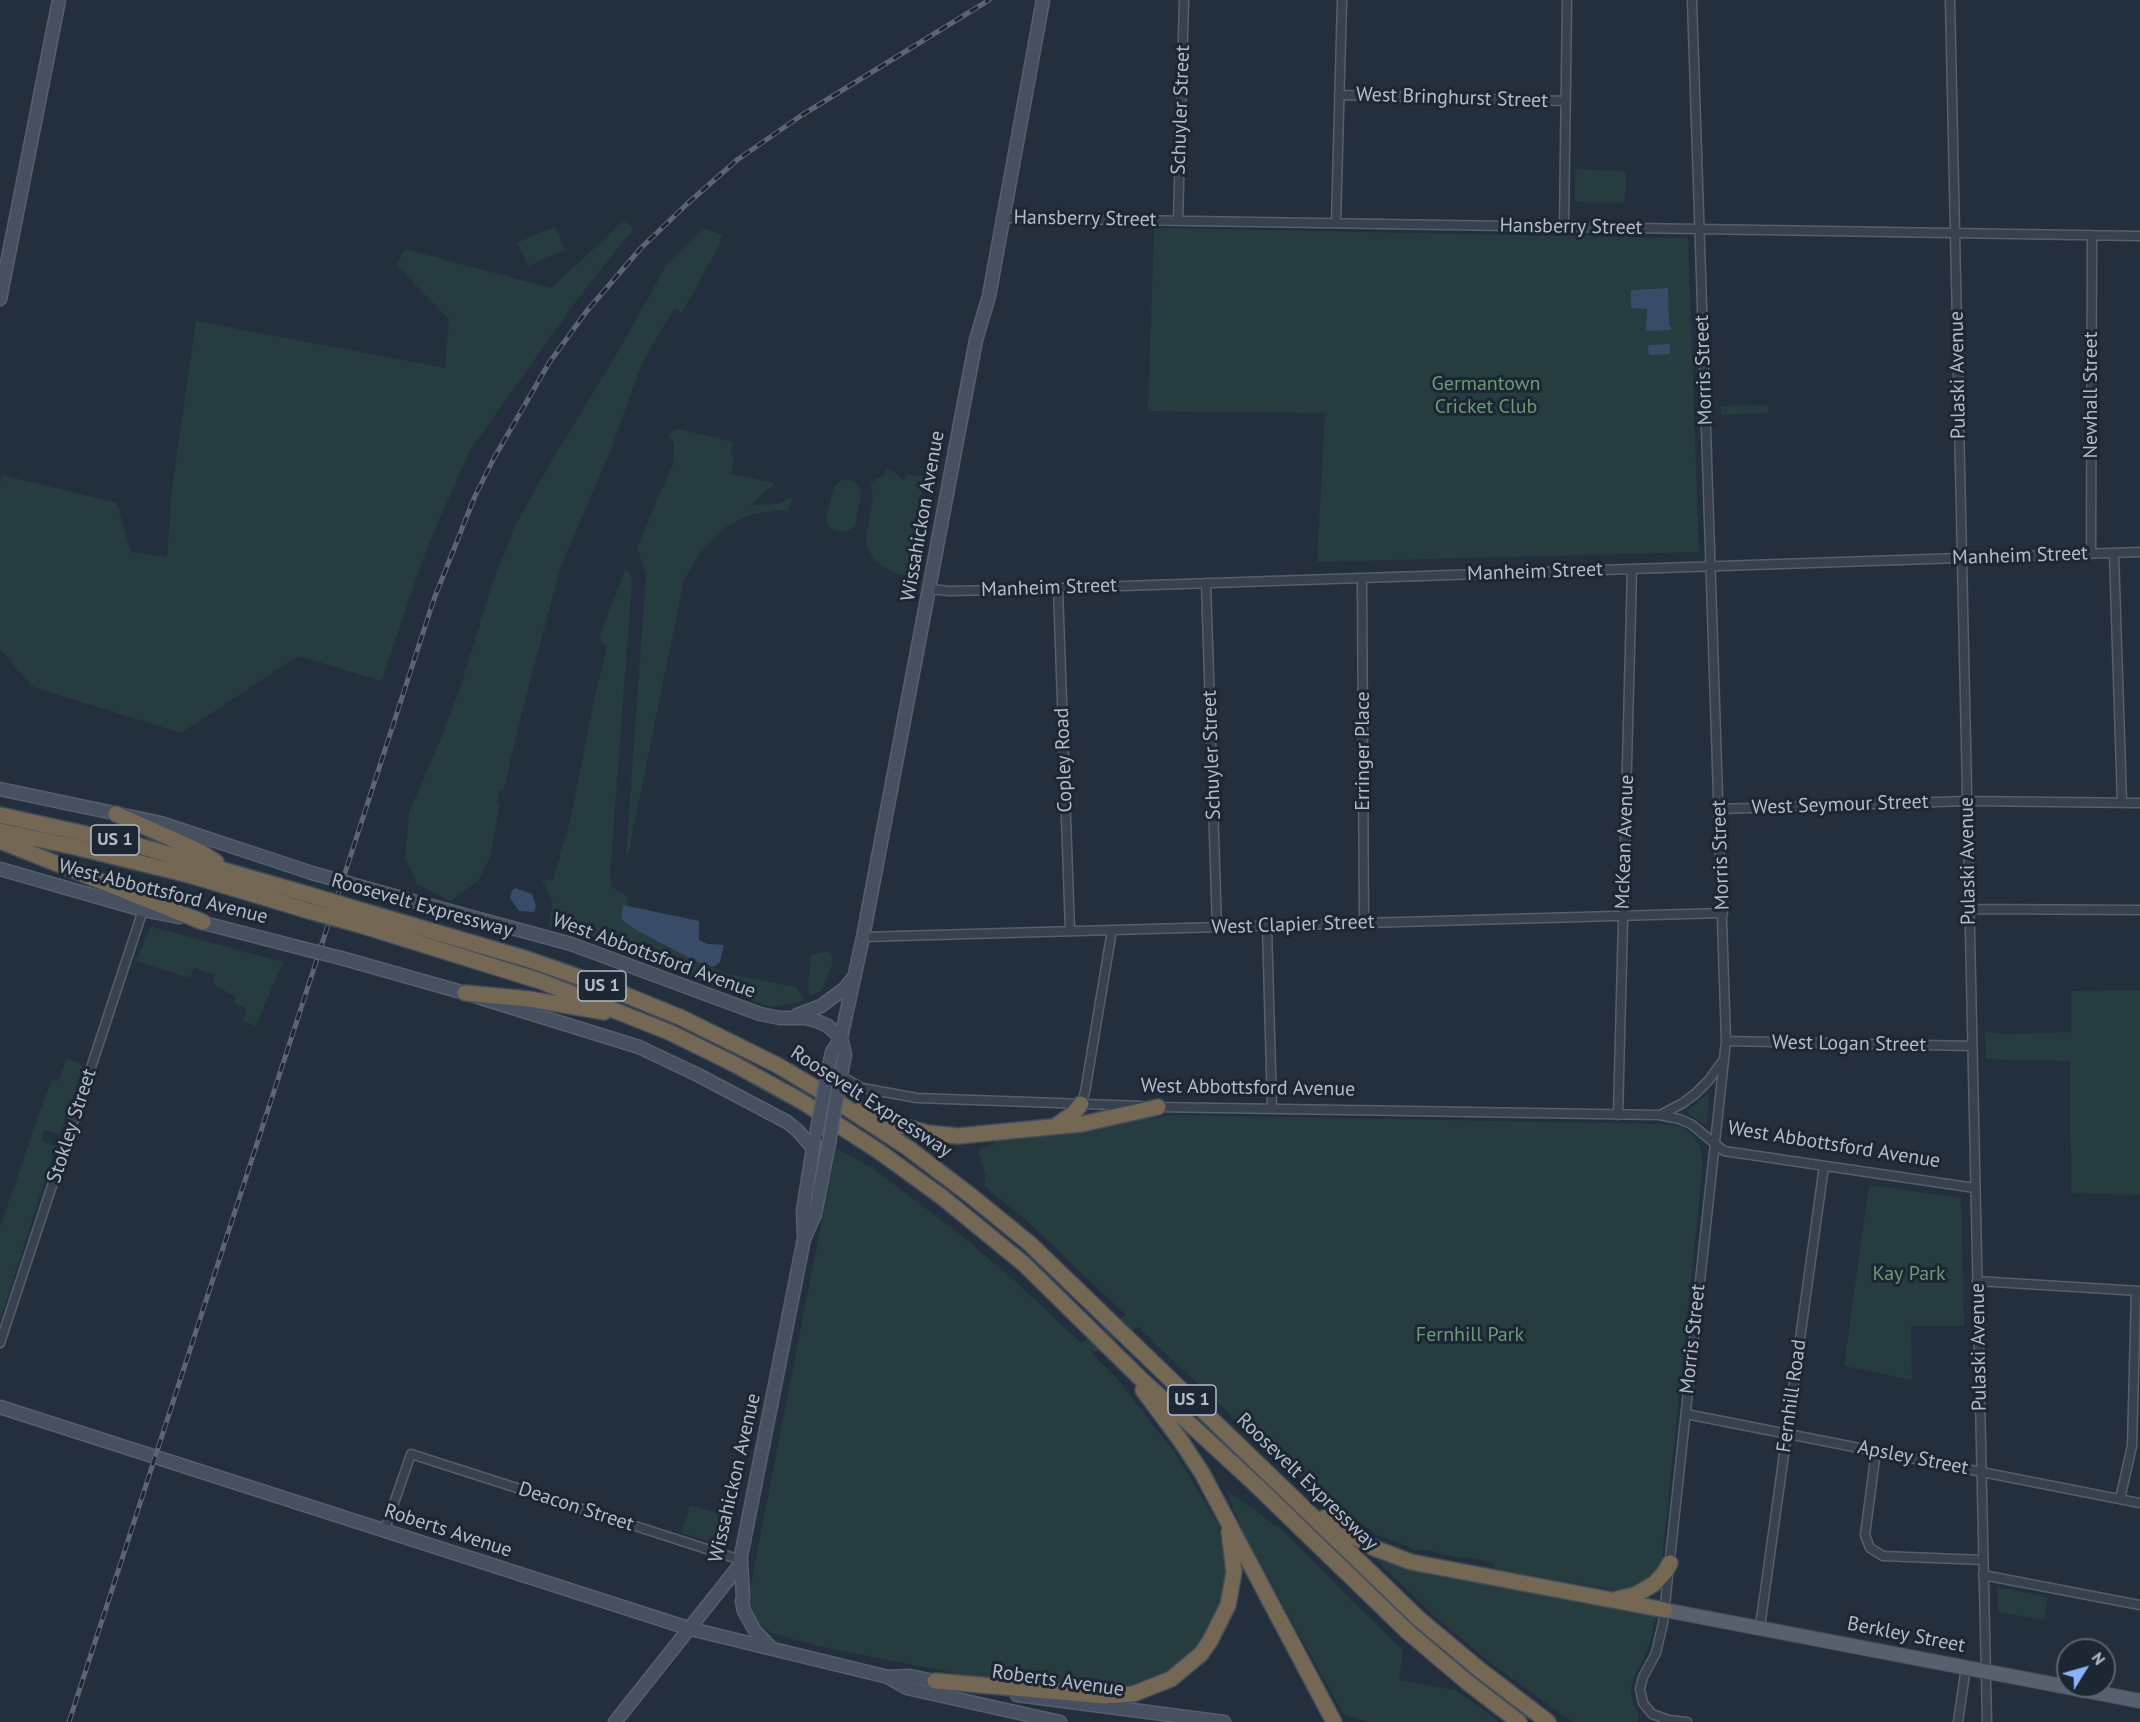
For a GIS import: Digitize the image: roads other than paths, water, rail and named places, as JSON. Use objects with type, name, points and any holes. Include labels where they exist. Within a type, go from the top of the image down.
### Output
[{"type":"highway","points":[[116,814],[199,851],[228,870]]},
{"type":"highway","name":"Roosevelt Expressway","points":[[0,815],[136,845],[310,895],[364,919],[540,981],[635,1018],[700,1047],[770,1084],[849,1131],[896,1163],[1000,1243],[1408,1632],[1519,1722]]},
{"type":"highway","name":"Roosevelt Expressway","points":[[0,831],[189,875],[309,911],[364,919],[527,959],[639,1000],[742,1047],[812,1085],[939,1171],[1029,1243],[1419,1619],[1480,1671],[1548,1722]]},
{"type":"highway","points":[[0,841],[203,922]]},
{"type":"highway","points":[[465,993],[529,999],[635,1018]]},
{"type":"highway","points":[[1055,1126],[1082,1104]]},
{"type":"highway","points":[[844,1107],[901,1126],[943,1135],[974,1136],[1107,1119],[1158,1107]]},
{"type":"highway","points":[[1108,1345],[1203,1473],[1334,1722]]},
{"type":"highway","points":[[1285,1490],[1358,1540],[1392,1556],[1433,1567],[1665,1610]]},
{"type":"highway","points":[[935,1681],[1111,1696],[1146,1690],[1171,1679],[1201,1654],[1214,1635],[1228,1605],[1233,1585],[1233,1557],[1222,1509]]},
{"type":"highway","points":[[1614,1599],[1626,1598],[1644,1591],[1660,1578],[1670,1563]]},
{"type":"main road","name":"Berkley Street","points":[[1665,1610],[2140,1701]]},
{"type":"street","points":[[0,299],[59,0]]},
{"type":"street","name":"Wissahickon Avenue","points":[[615,1722],[733,1576],[741,1560],[804,1239],[804,1211],[813,1148],[832,1052],[841,1038],[863,937],[977,333],[989,296],[1042,0]]},
{"type":"street","name":"Schuyler Street","points":[[1178,221],[1184,0]]},
{"type":"street","points":[[1336,223],[1342,0]]},
{"type":"street","points":[[1564,226],[1567,0]]},
{"type":"street","name":"Morris Street","points":[[1687,1722],[1659,1718],[1652,1714],[1643,1703],[1641,1683],[1659,1644],[1665,1610],[1726,1041],[1692,0]]},
{"type":"street","name":"Pulaski Avenue","points":[[1950,0],[1987,1722]]},
{"type":"street","name":"West Bringhurst Street","points":[[1339,95],[1566,101]]},
{"type":"street","name":"Hansberry Street","points":[[1002,218],[2140,236]]},
{"type":"street","name":"Newhall Street","points":[[2091,554],[2092,235]]},
{"type":"street","name":"Manheim Street","points":[[930,589],[949,591],[1058,588],[2140,552]]},
{"type":"street","points":[[2114,553],[2122,803]]},
{"type":"street","name":"McKean Avenue","points":[[1618,1114],[1632,569]]},
{"type":"street","name":"Erringer Place","points":[[1362,578],[1364,923]]},
{"type":"street","name":"Schuyler Street","points":[[1206,583],[1217,928]]},
{"type":"street","name":"Copley Road","points":[[1058,588],[1070,931]]},
{"type":"street","name":"West Abbottsford Avenue","points":[[0,789],[161,823],[312,873],[571,944],[760,1014],[817,1021],[828,1026],[841,1038]]},
{"type":"street","name":"West Seymour Street","points":[[1719,809],[1967,801],[2140,803]]},
{"type":"street","name":"West Abbottsford Avenue","points":[[0,869],[144,910],[203,922],[341,958],[616,1039],[652,1053],[787,1122],[813,1148]]},
{"type":"street","points":[[1969,909],[2140,910]]},
{"type":"street","name":"Stokley Street","points":[[0,1343],[144,910]]},
{"type":"street","name":"West Clapier Street","points":[[863,937],[1723,913]]},
{"type":"street","points":[[1267,926],[1272,1108]]},
{"type":"street","points":[[1082,1104],[1088,1081],[1112,930]]},
{"type":"street","points":[[789,1017],[821,1006],[844,989],[855,976]]},
{"type":"street","name":"Wissahickon Avenue","points":[[804,1239],[815,1214],[829,1143],[845,1055],[841,1038]]},
{"type":"street","name":"West Logan Street","points":[[1726,1041],[1972,1046]]},
{"type":"street","name":"West Abbottsford Avenue","points":[[1659,1115],[1695,1094],[1709,1080],[1724,1059]]},
{"type":"street","name":"West Abbottsford Avenue","points":[[840,1080],[862,1088],[917,1098],[1158,1107],[1659,1115],[1686,1121],[1724,1151],[1975,1188]]},
{"type":"street","name":"Fernhill Road","points":[[1760,1627],[1824,1166]]},
{"type":"street","points":[[1977,1281],[2138,1291],[2132,1446],[2120,1499]]},
{"type":"street","name":"Roberts Avenue","points":[[0,1407],[691,1629],[888,1677],[910,1676],[987,1691],[1224,1722]]},
{"type":"street","name":"Apsley Street","points":[[1686,1414],[2140,1503]]},
{"type":"street","points":[[1876,1451],[1865,1535],[1870,1548],[1883,1556],[1983,1560]]},
{"type":"street","name":"Deacon Street","points":[[384,1532],[411,1454],[741,1560]]},
{"type":"street","points":[[741,1560],[744,1611],[755,1631],[774,1650]]},
{"type":"street","points":[[1983,1575],[2140,1605]]},
{"type":"street","points":[[1958,1722],[1966,1667]]},
{"type":"street","name":"Roberts Avenue","points":[[888,1677],[907,1688],[1060,1722]]},
{"type":"water","points":[[1668,288],[1671,330],[1646,331],[1647,309],[1631,308],[1631,290]]},
{"type":"water","points":[[1670,344],[1670,354],[1649,355],[1648,345]]},
{"type":"water","points":[[515,888],[532,894],[536,906],[534,912],[519,911],[510,898]]},
{"type":"water","points":[[623,905],[699,921],[699,940],[708,944],[724,945],[720,962],[714,967],[697,962],[636,930],[621,919]]},
{"type":"railway","points":[[69,1722],[434,599],[475,496],[494,458],[549,363],[586,312],[641,248],[687,204],[737,160],[802,115],[989,0]]},
{"type":"park label","name":"Germantown Cricket Club","points":[[1486,396]]},
{"type":"park label","name":"Kay Park","points":[[1909,1274]]},
{"type":"park label","name":"Fernhill Park","points":[[1470,1335]]}]
